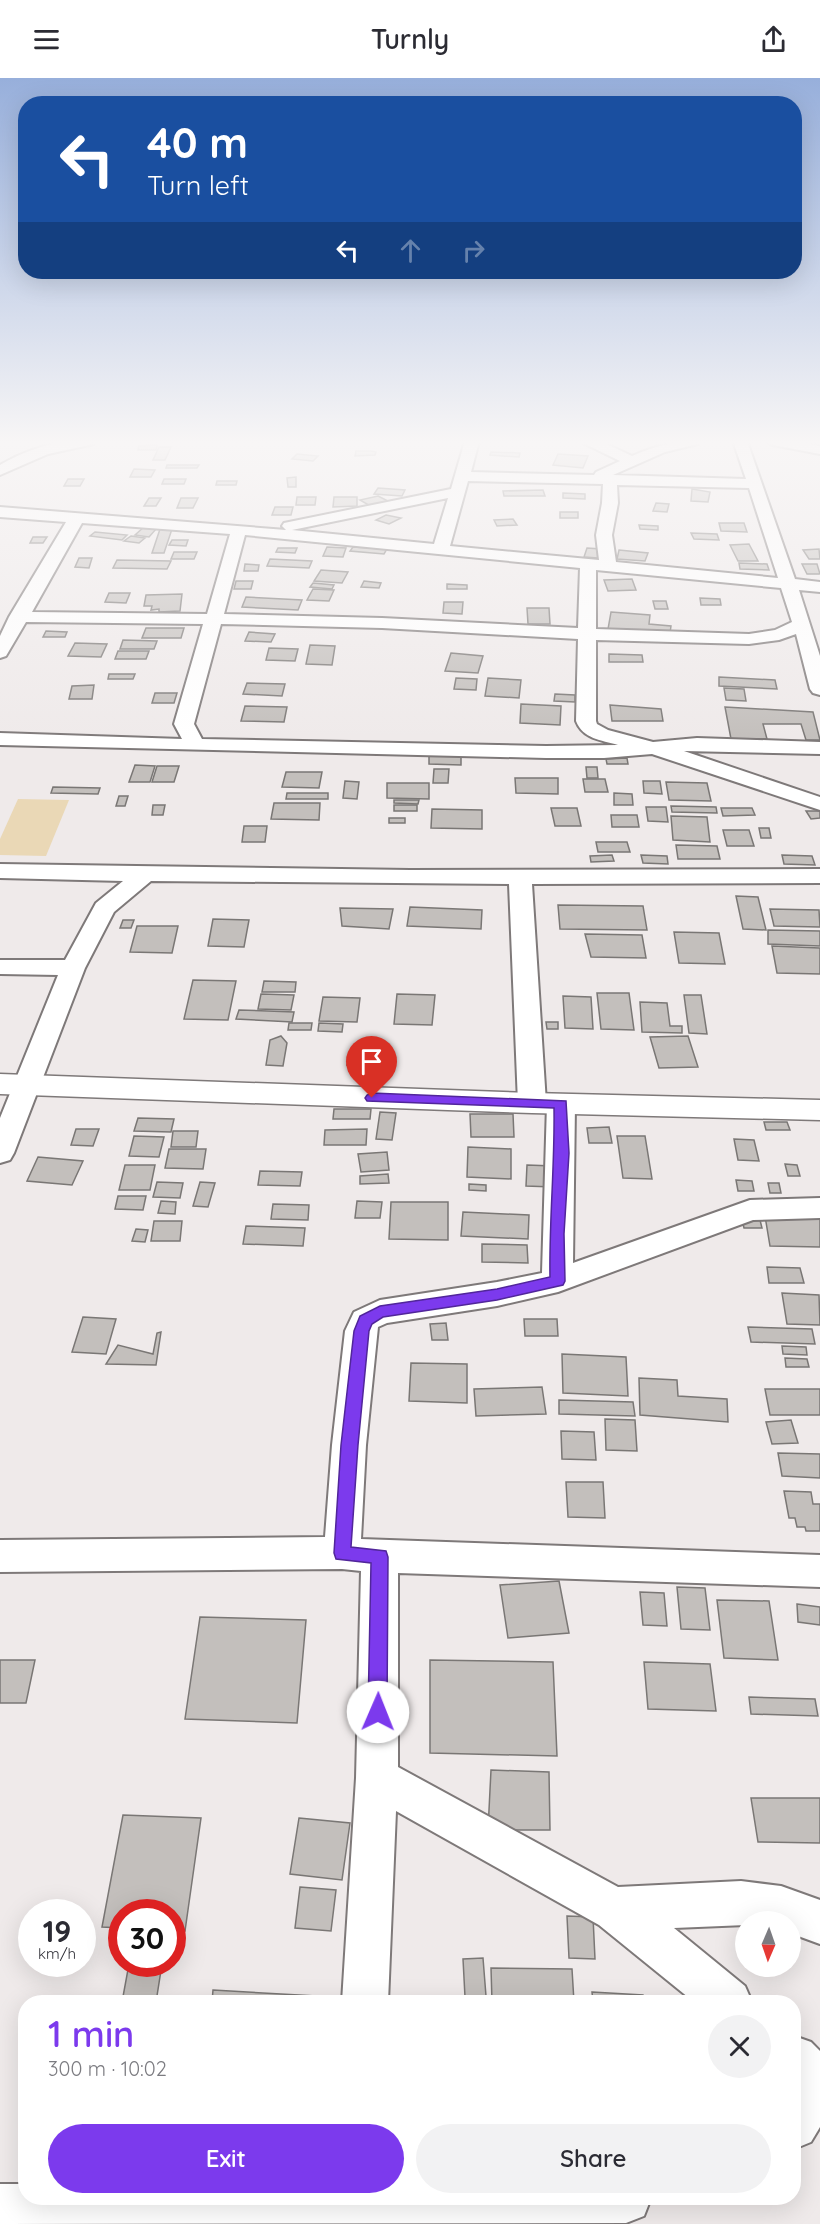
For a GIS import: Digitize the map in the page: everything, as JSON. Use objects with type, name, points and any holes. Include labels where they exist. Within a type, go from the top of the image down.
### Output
[{"type":"main road","points":[[14,1085],[547,1104],[820,1110]]},
{"type":"street","points":[[0,652],[63,541]]},
{"type":"street","points":[[195,745],[184,724],[236,541]]},
{"type":"street","points":[[358,541],[820,587]]},
{"type":"street","points":[[441,549],[443,541]]},
{"type":"street","points":[[605,541],[608,566]]},
{"type":"street","points":[[772,541],[801,624],[820,689]]},
{"type":"street","points":[[588,565],[586,721],[589,728],[622,741],[654,748],[820,804]]},
{"type":"street","points":[[18,617],[453,626],[587,634],[749,639],[779,635],[801,624]]},
{"type":"street","points":[[137,744],[184,724]]},
{"type":"street","points":[[0,738],[137,744],[592,752],[697,744],[820,748]]},
{"type":"street","points":[[0,871],[144,875],[520,878],[820,876]]},
{"type":"street","points":[[72,873],[104,908]]},
{"type":"street","points":[[0,1154],[14,1085],[104,908],[144,875]]},
{"type":"street","points":[[520,878],[547,1104],[562,1153],[557,1234],[558,1281]]},
{"type":"street","points":[[0,967],[74,968]]},
{"type":"street","points":[[365,1995],[377,1778],[361,1555],[349,1445],[361,1331],[365,1320],[380,1312],[497,1294],[558,1281],[750,1210],[820,1208]]},
{"type":"street","points":[[0,1556],[361,1555],[820,1571]]},
{"type":"street","points":[[377,1778],[615,1909],[720,1995]]},
{"type":"street","points":[[615,1909],[741,1903],[782,1908],[820,1922]]},
{"type":"street","points":[[801,2065],[820,2082],[801,2113]]},
{"type":"street","points":[[0,2209],[354,2208],[436,2205]]},
{"type":"shaded area","points":[[18,799],[69,800],[46,856],[0,855],[0,839]]},
{"type":"building","points":[[31,541],[44,541],[43,543],[30,543]]},
{"type":"building","points":[[156,541],[168,541],[164,553],[152,553]]},
{"type":"building","points":[[171,541],[188,541],[186,546],[169,545]]},
{"type":"building","points":[[749,544],[758,561],[738,561],[730,545]]},
{"type":"building","points":[[327,547],[346,548],[343,557],[323,556]]},
{"type":"building","points":[[353,547],[387,549],[384,554],[350,551]]},
{"type":"building","points":[[278,548],[297,548],[295,553],[276,552]]},
{"type":"building","points":[[587,548],[601,549],[598,558],[584,557]]},
{"type":"building","points":[[819,549],[820,559],[809,559],[803,550]]},
{"type":"building","points":[[619,550],[648,553],[645,561],[617,559]]},
{"type":"building","points":[[174,552],[197,552],[194,559],[171,559]]},
{"type":"building","points":[[79,558],[92,558],[89,568],[75,567]]},
{"type":"building","points":[[270,559],[312,561],[309,568],[267,566]]},
{"type":"building","points":[[117,560],[171,561],[167,569],[113,568]]},
{"type":"building","points":[[739,563],[767,564],[769,570],[740,569]]},
{"type":"building","points":[[245,564],[259,565],[258,571],[244,571]]},
{"type":"building","points":[[802,564],[817,564],[820,574],[807,574]]},
{"type":"building","points":[[321,570],[348,572],[342,583],[314,581]]},
{"type":"building","points":[[632,579],[636,590],[608,591],[604,580]]},
{"type":"building","points":[[236,581],[253,581],[251,589],[234,589]]},
{"type":"building","points":[[364,581],[381,583],[379,588],[361,587]]},
{"type":"building","points":[[313,583],[334,585],[332,589],[310,587]]},
{"type":"building","points":[[447,584],[467,585],[467,589],[447,589]]},
{"type":"building","points":[[313,589],[334,590],[329,601],[307,600]]},
{"type":"building","points":[[109,593],[130,593],[126,603],[105,602]]},
{"type":"building","points":[[182,594],[180,611],[159,612],[159,609],[151,610],[152,606],[144,606],[146,595]]},
{"type":"building","points":[[246,597],[302,600],[298,610],[242,607]]},
{"type":"building","points":[[700,598],[720,599],[721,605],[701,605]]},
{"type":"building","points":[[653,601],[666,601],[668,609],[655,609]]},
{"type":"building","points":[[444,602],[463,602],[462,614],[443,613]]},
{"type":"building","points":[[527,608],[549,608],[550,624],[528,624]]},
{"type":"building","points":[[611,612],[650,615],[649,624],[671,626],[670,633],[608,629]]},
{"type":"building","points":[[146,628],[184,628],[181,638],[142,638]]},
{"type":"building","points":[[46,631],[67,632],[65,637],[43,637]]},
{"type":"building","points":[[249,632],[275,634],[271,642],[245,641]]},
{"type":"building","points":[[123,640],[157,641],[154,649],[120,649]]},
{"type":"building","points":[[75,643],[107,644],[101,657],[68,656]]},
{"type":"building","points":[[310,645],[335,646],[332,665],[306,664]]},
{"type":"building","points":[[269,648],[298,649],[295,661],[266,660]]},
{"type":"building","points":[[118,651],[149,651],[146,659],[115,659]]},
{"type":"building","points":[[451,653],[483,656],[478,673],[445,671]]},
{"type":"building","points":[[609,654],[642,655],[643,662],[609,662]]},
{"type":"building","points":[[109,674],[135,674],[133,679],[108,679]]},
{"type":"building","points":[[719,677],[775,680],[777,689],[719,686]]},
{"type":"building","points":[[456,678],[477,679],[476,690],[454,689]]},
{"type":"building","points":[[488,678],[521,680],[519,698],[485,696]]},
{"type":"building","points":[[247,683],[285,684],[282,696],[243,694]]},
{"type":"building","points":[[94,685],[92,699],[69,699],[72,686]]},
{"type":"building","points":[[724,688],[744,689],[746,701],[726,700]]},
{"type":"building","points":[[155,693],[177,693],[174,703],[152,703]]},
{"type":"building","points":[[555,694],[575,695],[575,702],[554,701]]},
{"type":"building","points":[[521,704],[561,706],[560,725],[520,723]]},
{"type":"building","points":[[610,705],[661,709],[663,721],[612,721]]},
{"type":"building","points":[[245,706],[287,707],[284,722],[241,721]]},
{"type":"building","points":[[725,707],[813,712],[820,740],[806,740],[801,724],[763,724],[767,739],[731,739]]},
{"type":"building","points":[[429,751],[461,752],[461,765],[429,764]]},
{"type":"building","points":[[627,758],[628,764],[607,764],[606,759]]},
{"type":"building","points":[[135,765],[155,766],[150,782],[129,782]]},
{"type":"building","points":[[157,766],[179,766],[174,782],[152,782]]},
{"type":"building","points":[[586,767],[597,767],[598,778],[587,778]]},
{"type":"building","points":[[434,769],[449,769],[448,783],[433,783]]},
{"type":"building","points":[[286,772],[322,772],[319,788],[282,787]]},
{"type":"building","points":[[515,778],[558,778],[558,794],[516,793]]},
{"type":"building","points":[[583,779],[605,779],[608,792],[585,792]]},
{"type":"building","points":[[345,781],[359,782],[357,799],[343,798]]},
{"type":"building","points":[[643,781],[660,781],[662,794],[644,793]]},
{"type":"building","points":[[666,782],[707,783],[711,801],[669,800]]},
{"type":"building","points":[[387,783],[429,783],[429,799],[387,798]]},
{"type":"building","points":[[53,787],[100,788],[98,794],[51,793]]},
{"type":"building","points":[[287,793],[328,793],[328,799],[286,799]]},
{"type":"building","points":[[614,793],[632,794],[633,805],[614,805]]},
{"type":"building","points":[[119,796],[128,796],[125,806],[116,806]]},
{"type":"building","points":[[394,800],[419,800],[418,804],[394,803]]},
{"type":"building","points":[[274,803],[320,803],[319,820],[271,819]]},
{"type":"building","points":[[153,805],[165,805],[163,815],[152,815]]},
{"type":"building","points":[[394,805],[417,805],[417,811],[394,811]]},
{"type":"building","points":[[671,806],[716,807],[717,813],[672,812]]},
{"type":"building","points":[[646,807],[666,807],[668,822],[648,821]]},
{"type":"building","points":[[551,808],[577,808],[581,826],[555,826]]},
{"type":"building","points":[[721,808],[752,808],[755,815],[723,816]]},
{"type":"building","points":[[432,809],[482,810],[482,829],[431,828]]},
{"type":"building","points":[[806,811],[820,811],[820,818],[811,819]]},
{"type":"building","points":[[611,815],[637,815],[639,827],[612,827]]},
{"type":"building","points":[[671,816],[707,817],[710,842],[673,840]]},
{"type":"building","points":[[389,818],[405,818],[405,823],[389,823]]},
{"type":"building","points":[[244,826],[267,826],[265,842],[242,842]]},
{"type":"building","points":[[759,828],[769,828],[771,838],[761,838]]},
{"type":"building","points":[[723,830],[749,830],[754,846],[727,846]]},
{"type":"building","points":[[596,842],[627,842],[630,852],[598,852]]},
{"type":"building","points":[[676,845],[717,846],[720,859],[678,859]]},
{"type":"building","points":[[612,855],[614,861],[591,862],[590,856]]},
{"type":"building","points":[[641,855],[667,856],[668,864],[643,863]]},
{"type":"building","points":[[782,855],[812,856],[815,865],[784,864]]},
{"type":"building","points":[[736,896],[758,897],[766,930],[743,929]]},
{"type":"building","points":[[558,905],[643,906],[647,930],[560,929]]},
{"type":"building","points":[[410,907],[482,910],[481,929],[407,926]]},
{"type":"building","points":[[340,908],[393,909],[389,929],[342,926]]},
{"type":"building","points":[[770,909],[819,910],[820,927],[774,926]]},
{"type":"building","points":[[213,919],[249,920],[244,947],[208,946]]},
{"type":"building","points":[[123,920],[134,920],[131,928],[120,928]]},
{"type":"building","points":[[137,926],[178,926],[172,953],[130,952]]},
{"type":"building","points":[[768,930],[820,931],[820,946],[768,944]]},
{"type":"building","points":[[674,932],[719,933],[725,964],[679,963]]},
{"type":"building","points":[[585,934],[642,935],[646,958],[591,957]]},
{"type":"building","points":[[772,946],[820,948],[820,974],[777,973]]},
{"type":"building","points":[[193,980],[236,981],[228,1020],[184,1019]]},
{"type":"building","points":[[264,981],[296,982],[295,992],[262,992]]},
{"type":"building","points":[[597,993],[629,993],[634,1030],[601,1029]]},
{"type":"building","points":[[261,994],[294,995],[291,1010],[258,1009]]},
{"type":"building","points":[[397,994],[435,995],[432,1025],[394,1024]]},
{"type":"building","points":[[684,995],[701,995],[707,1034],[689,1033]]},
{"type":"building","points":[[563,996],[591,997],[593,1029],[565,1028]]},
{"type":"building","points":[[323,997],[360,998],[357,1022],[319,1021]]},
{"type":"building","points":[[640,1002],[667,1003],[670,1026],[682,1026],[682,1033],[642,1032]]},
{"type":"building","points":[[239,1010],[294,1012],[292,1022],[236,1019]]},
{"type":"building","points":[[546,1022],[558,1022],[558,1029],[547,1029]]},
{"type":"building","points":[[289,1023],[312,1023],[311,1030],[288,1030]]},
{"type":"building","points":[[319,1023],[343,1024],[342,1032],[318,1031]]},
{"type":"building","points":[[281,1036],[287,1043],[283,1066],[266,1065],[270,1040]]},
{"type":"building","points":[[688,1036],[698,1067],[659,1068],[650,1037]]},
{"type":"building","points":[[351,1050],[381,1053],[377,1068],[347,1065]]},
{"type":"building","points":[[334,1109],[371,1109],[370,1119],[333,1119]]},
{"type":"building","points":[[380,1112],[396,1113],[392,1140],[376,1139]]},
{"type":"building","points":[[470,1114],[513,1114],[514,1137],[471,1137]]},
{"type":"building","points":[[138,1118],[174,1119],[171,1132],[134,1131]]},
{"type":"building","points":[[764,1122],[787,1122],[790,1130],[766,1130]]},
{"type":"building","points":[[609,1127],[612,1143],[589,1143],[587,1128]]},
{"type":"building","points":[[76,1129],[99,1129],[93,1146],[71,1145]]},
{"type":"building","points":[[367,1129],[366,1145],[324,1145],[325,1130]]},
{"type":"building","points":[[173,1131],[198,1131],[196,1147],[171,1147]]},
{"type":"building","points":[[134,1136],[164,1137],[159,1157],[129,1156]]},
{"type":"building","points":[[617,1136],[645,1136],[652,1179],[623,1178]]},
{"type":"building","points":[[734,1139],[754,1140],[759,1161],[738,1160]]},
{"type":"building","points":[[468,1147],[511,1149],[511,1179],[467,1177]]},
{"type":"building","points":[[169,1149],[206,1149],[203,1169],[165,1168]]},
{"type":"building","points":[[387,1152],[389,1170],[361,1172],[358,1154]]},
{"type":"building","points":[[38,1157],[83,1161],[72,1185],[27,1181]]},
{"type":"building","points":[[785,1164],[797,1165],[800,1176],[788,1176]]},
{"type":"building","points":[[125,1165],[155,1165],[150,1190],[119,1190]]},
{"type":"building","points":[[527,1165],[553,1166],[553,1187],[526,1186]]},
{"type":"building","points":[[260,1171],[302,1172],[300,1186],[258,1185]]},
{"type":"building","points":[[388,1174],[389,1183],[360,1184],[360,1176]]},
{"type":"building","points":[[736,1180],[752,1181],[754,1191],[738,1191]]},
{"type":"building","points":[[157,1182],[183,1183],[180,1198],[153,1197]]},
{"type":"building","points":[[200,1182],[215,1183],[208,1207],[193,1206]]},
{"type":"building","points":[[768,1183],[779,1183],[781,1193],[770,1193]]},
{"type":"building","points":[[469,1184],[486,1185],[486,1191],[469,1190]]},
{"type":"building","points":[[118,1196],[146,1196],[143,1210],[115,1209]]},
{"type":"building","points":[[161,1201],[176,1202],[175,1214],[158,1213]]},
{"type":"building","points":[[357,1201],[382,1202],[380,1218],[355,1218]]},
{"type":"building","points":[[391,1202],[448,1202],[448,1240],[389,1239]]},
{"type":"building","points":[[273,1204],[309,1205],[308,1220],[271,1219]]},
{"type":"building","points":[[463,1212],[529,1215],[528,1239],[461,1236]]},
{"type":"building","points":[[741,1216],[759,1216],[762,1228],[744,1228]]},
{"type":"building","points":[[765,1216],[820,1218],[820,1247],[770,1246]]},
{"type":"building","points":[[154,1221],[182,1221],[180,1241],[151,1241]]},
{"type":"building","points":[[246,1226],[305,1228],[303,1246],[243,1244]]},
{"type":"building","points":[[136,1229],[148,1230],[145,1242],[132,1241]]},
{"type":"building","points":[[482,1244],[527,1245],[528,1263],[482,1262]]},
{"type":"building","points":[[767,1267],[800,1268],[804,1283],[769,1283]]},
{"type":"building","points":[[782,1293],[819,1295],[820,1325],[787,1324]]},
{"type":"building","points":[[83,1317],[116,1319],[106,1354],[72,1352]]},
{"type":"building","points":[[524,1319],[557,1319],[558,1336],[525,1336]]},
{"type":"building","points":[[446,1323],[448,1340],[432,1340],[430,1324]]},
{"type":"building","points":[[748,1327],[812,1329],[815,1344],[751,1342]]},
{"type":"building","points":[[161,1332],[156,1365],[106,1364],[118,1345],[153,1354],[157,1333]]},
{"type":"building","points":[[782,1346],[806,1347],[807,1355],[783,1354]]},
{"type":"building","points":[[562,1354],[626,1357],[628,1396],[563,1393]]},
{"type":"building","points":[[785,1358],[807,1359],[809,1367],[786,1367]]},
{"type":"building","points":[[411,1363],[467,1364],[467,1403],[409,1401]]},
{"type":"building","points":[[639,1378],[677,1380],[678,1396],[727,1399],[728,1422],[640,1415]]},
{"type":"building","points":[[542,1387],[546,1414],[476,1416],[474,1389]]},
{"type":"building","points":[[765,1389],[820,1389],[820,1415],[770,1415]]},
{"type":"building","points":[[559,1400],[633,1402],[635,1416],[559,1414]]},
{"type":"building","points":[[605,1419],[635,1420],[637,1451],[606,1450]]},
{"type":"building","points":[[791,1420],[798,1443],[772,1444],[766,1422]]},
{"type":"building","points":[[561,1431],[594,1432],[596,1460],[562,1459]]},
{"type":"building","points":[[778,1453],[820,1454],[820,1478],[782,1476]]},
{"type":"building","points":[[566,1482],[603,1482],[605,1518],[568,1517]]},
{"type":"building","points":[[784,1491],[811,1492],[813,1504],[820,1504],[820,1531],[806,1531],[805,1527],[797,1527],[795,1518],[789,1518]]},
{"type":"building","points":[[559,1581],[569,1633],[508,1638],[500,1585]]},
{"type":"building","points":[[677,1587],[705,1588],[710,1630],[681,1629]]},
{"type":"building","points":[[640,1592],[664,1593],[667,1626],[643,1625]]},
{"type":"building","points":[[717,1600],[769,1601],[778,1660],[724,1658]]},
{"type":"building","points":[[797,1604],[820,1607],[820,1625],[798,1622]]},
{"type":"building","points":[[200,1617],[306,1620],[297,1723],[185,1719]]},
{"type":"building","points":[[0,1660],[35,1660],[26,1703],[0,1703]]},
{"type":"building","points":[[430,1660],[553,1662],[557,1756],[430,1753]]},
{"type":"building","points":[[644,1662],[710,1664],[716,1711],[648,1709]]},
{"type":"building","points":[[749,1697],[815,1699],[818,1716],[751,1714]]},
{"type":"building","points":[[491,1770],[549,1772],[550,1830],[488,1830]]},
{"type":"building","points":[[751,1798],[820,1798],[820,1843],[758,1842]]},
{"type":"building","points":[[123,1815],[201,1818],[186,1924],[186,1899],[108,1899],[108,1927],[102,1927]]},
{"type":"building","points":[[299,1818],[350,1823],[342,1880],[290,1874]]},
{"type":"building","points":[[300,1887],[336,1890],[331,1931],[295,1928]]},
{"type":"building","points":[[567,1916],[593,1917],[595,1959],[569,1958]]},
{"type":"building","points":[[483,1958],[486,1995],[465,1995],[463,1959]]},
{"type":"building","points":[[491,1968],[572,1969],[574,1995],[492,1995]]},
{"type":"building","points":[[127,1977],[160,1977],[157,1995],[123,1995]]},
{"type":"building","points":[[213,1990],[299,1995],[213,1995]]},
{"type":"building","points":[[592,1992],[643,1995],[592,1995]]},
{"type":"route","points":[[372,1098],[561,1104],[562,1153],[557,1234],[558,1281],[497,1294],[380,1312],[365,1320],[361,1331],[349,1445],[342,1553],[380,1557],[378,1712]]}]
